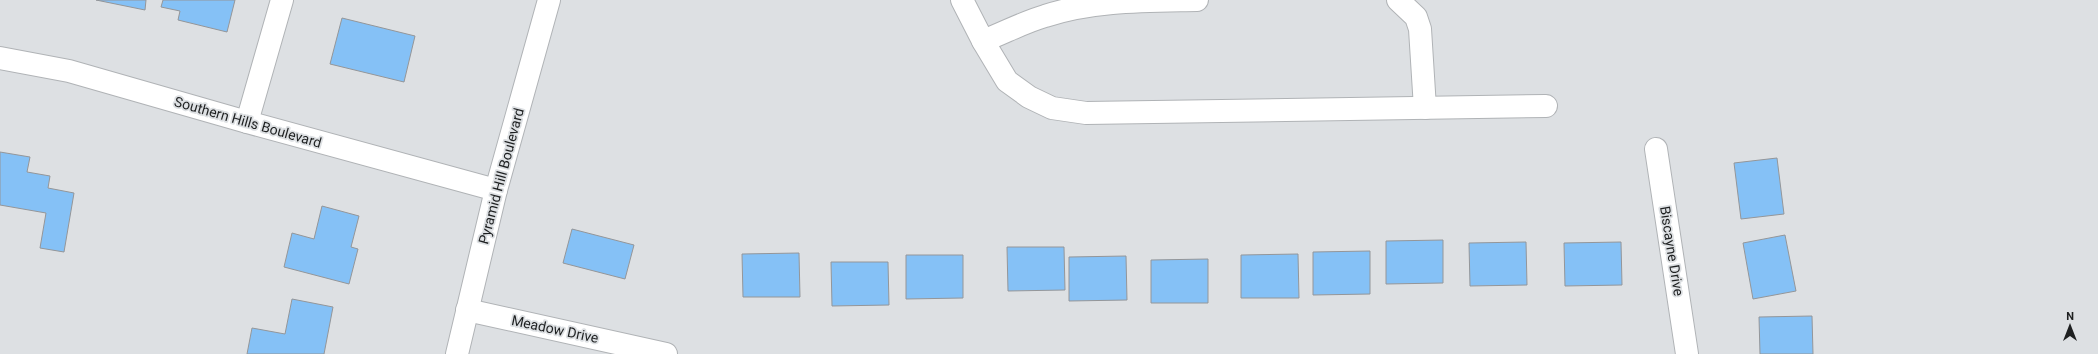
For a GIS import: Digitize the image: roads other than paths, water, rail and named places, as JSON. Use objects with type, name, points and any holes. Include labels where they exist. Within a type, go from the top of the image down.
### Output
[{"type":"street","points":[[247,122],[282,0]]},
{"type":"street","name":"Pyramid Hill Boulevard","points":[[457,354],[496,190],[549,0]]},
{"type":"street","points":[[962,0],[983,41],[1007,80],[1029,97],[1052,108],[1086,113],[1546,106]]},
{"type":"street","points":[[983,41],[1045,16],[1083,6],[1144,1],[1197,0]]},
{"type":"street","points":[[1398,0],[1416,17],[1420,29],[1425,108]]},
{"type":"street","name":"Southern Hills Boulevard","points":[[0,58],[69,71],[247,122],[496,190]]},
{"type":"street","name":"Biscayne Drive","points":[[1656,149],[1687,354]]},
{"type":"street","name":"Meadow Drive","points":[[467,310],[666,354]]}]
